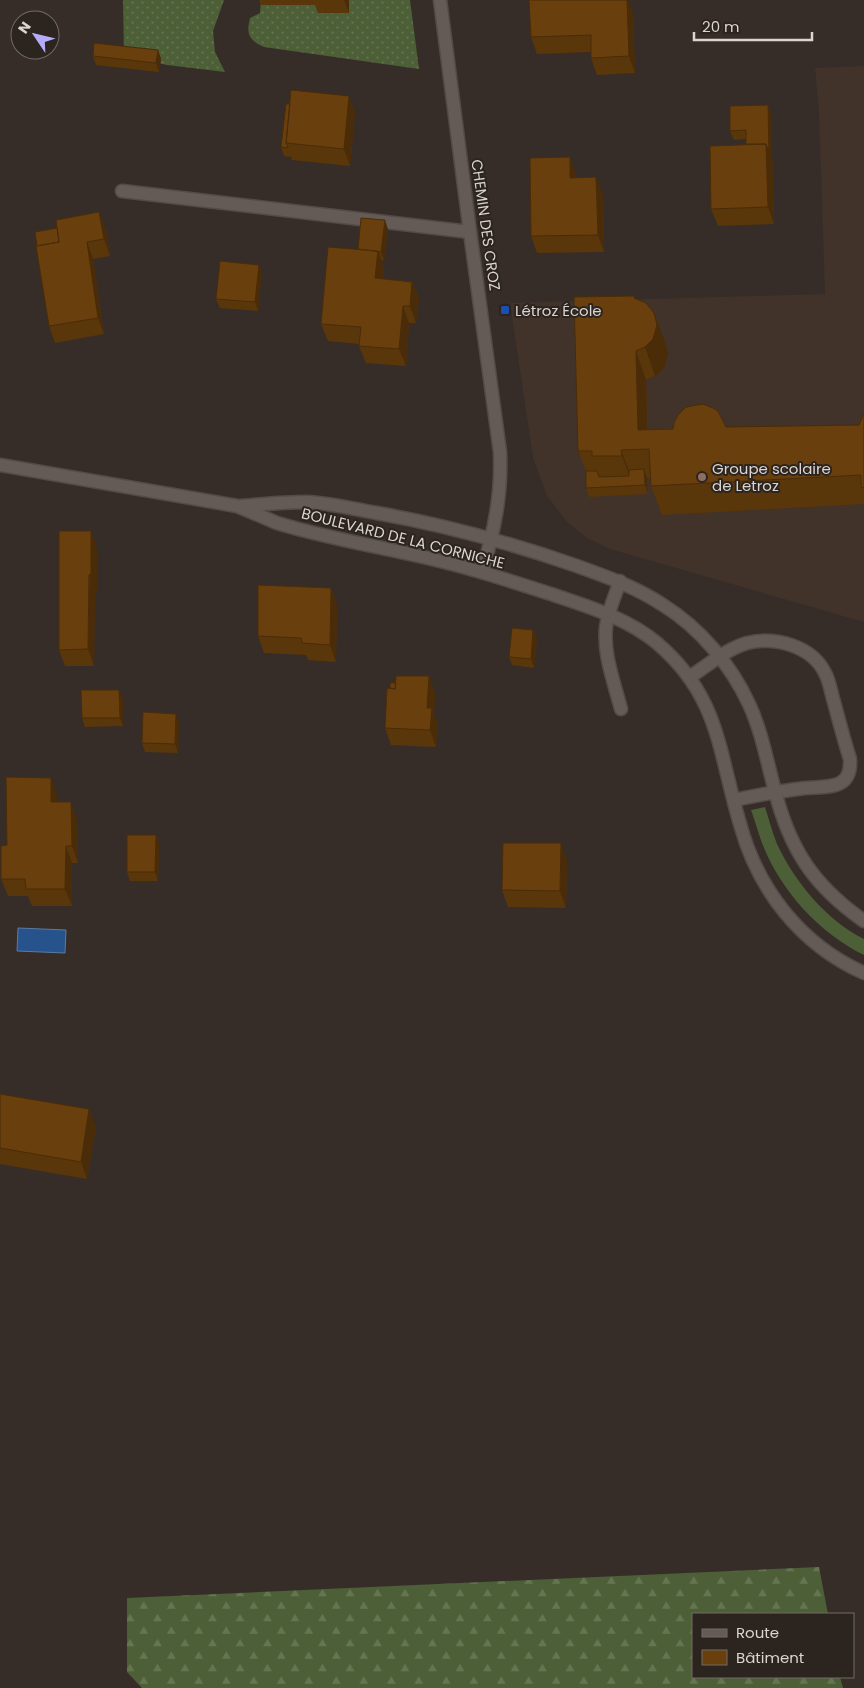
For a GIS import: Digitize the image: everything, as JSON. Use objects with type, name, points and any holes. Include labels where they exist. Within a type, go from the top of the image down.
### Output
[{"type":"street","name":"CHEMIN DES CROZ","points":[[440,0],[500,452],[501,485],[492,539],[482,572]]},
{"type":"street","points":[[122,191],[470,232]]},
{"type":"street","name":"BOULEVARD DE LA CORNICHE","points":[[0,466],[236,506],[277,523],[298,529],[482,572],[608,614],[632,625],[655,641],[676,660],[690,677],[709,710],[719,738],[748,850],[759,875],[773,898],[809,938],[830,955],[864,973]]},
{"type":"street","name":"BOULEVARD DE LA CORNICHE","points":[[236,506],[295,502],[322,503],[416,520],[492,539],[620,581],[666,606],[686,622],[720,656],[736,680],[758,726],[775,792],[789,836],[814,876],[829,894],[864,921]]},
{"type":"street","points":[[620,581],[608,614],[606,641],[607,656],[621,708]]},
{"type":"street","points":[[690,677],[731,649],[748,643],[767,641],[784,643],[800,648],[810,655],[825,672],[850,759],[850,769],[846,778],[839,784],[830,787],[775,792],[734,800]]},
{"type":"shaded area","name":"Groupe scolaire de Letroz","points":[[864,66],[864,622],[610,549],[587,538],[567,522],[547,496],[533,458],[510,303],[825,294],[819,112],[815,68]]},
{"type":"green space","points":[[123,0],[224,0],[213,31],[215,52],[225,72],[167,65],[124,55]]},
{"type":"green space","points":[[261,0],[410,0],[419,69],[264,47],[252,39],[248,29],[250,18],[260,13]]},
{"type":"green space","points":[[765,807],[777,844],[802,886],[825,911],[850,931],[864,939],[864,955],[847,946],[817,922],[790,893],[779,877],[762,843],[751,810]]},
{"type":"green space","points":[[819,1567],[828,1613],[692,1613],[692,1678],[840,1678],[843,1688],[142,1688],[127,1672],[127,1598]]},
{"type":"water","points":[[18,928],[66,930],[65,953],[17,951]]},
{"type":"building","points":[[529,0],[627,0],[629,56],[591,58],[591,35],[531,37]]},
{"type":"building","points":[[94,43],[158,50],[156,63],[93,56]]},
{"type":"building","points":[[291,90],[349,96],[344,149],[286,143]]},
{"type":"building","points":[[286,104],[290,104],[286,143],[288,148],[281,147]]},
{"type":"building","points":[[768,105],[769,152],[766,144],[746,144],[746,130],[730,131],[730,106]]},
{"type":"building","points":[[766,144],[768,207],[711,209],[710,146]]},
{"type":"building","points":[[570,157],[570,178],[596,177],[598,235],[531,236],[530,158]]},
{"type":"building","points":[[99,212],[104,239],[87,242],[98,318],[49,326],[36,246],[59,242],[56,220]]},
{"type":"building","points":[[361,218],[385,220],[381,252],[358,249]]},
{"type":"building","points":[[57,228],[59,242],[37,246],[35,232]]},
{"type":"building","points":[[328,247],[378,251],[375,278],[412,282],[410,306],[403,306],[399,349],[359,346],[361,327],[321,324]]},
{"type":"building","points":[[220,261],[259,265],[255,302],[216,299]]},
{"type":"building","points":[[634,296],[634,298],[646,303],[654,313],[657,325],[653,339],[645,347],[636,351],[638,430],[673,429],[678,415],[686,407],[703,404],[715,409],[719,413],[726,427],[859,425],[864,413],[864,488],[861,487],[861,475],[651,486],[649,449],[621,450],[622,456],[592,456],[592,451],[578,451],[574,297]]},
{"type":"building","points":[[644,469],[645,485],[586,488],[586,471],[597,471],[599,477],[629,476],[629,470]]},
{"type":"building","points":[[59,531],[91,531],[88,649],[59,650]]},
{"type":"building","points":[[258,585],[331,588],[330,645],[302,643],[301,638],[258,636]]},
{"type":"building","points":[[512,628],[533,630],[531,659],[509,657]]},
{"type":"building","points":[[396,676],[429,676],[427,708],[432,708],[430,730],[385,728],[387,688],[395,689]]},
{"type":"building","points":[[390,683],[396,683],[395,689],[390,688]]},
{"type":"building","points":[[81,690],[119,690],[120,718],[82,718]]},
{"type":"building","points":[[143,712],[176,714],[175,744],[142,743]]},
{"type":"building","points":[[6,777],[51,778],[51,802],[71,802],[72,846],[66,846],[65,889],[26,889],[25,879],[1,879],[1,846],[7,845]]},
{"type":"building","points":[[127,835],[156,835],[155,872],[127,872]]},
{"type":"building","points":[[503,843],[561,843],[560,891],[502,890]]},
{"type":"building","points":[[0,1094],[89,1109],[81,1162],[0,1148]]},
{"type":"place","name":"Létroz École","points":[[505,310]]},
{"type":"place","name":"Groupe scolaire de Letroz","points":[[702,477]]}]
